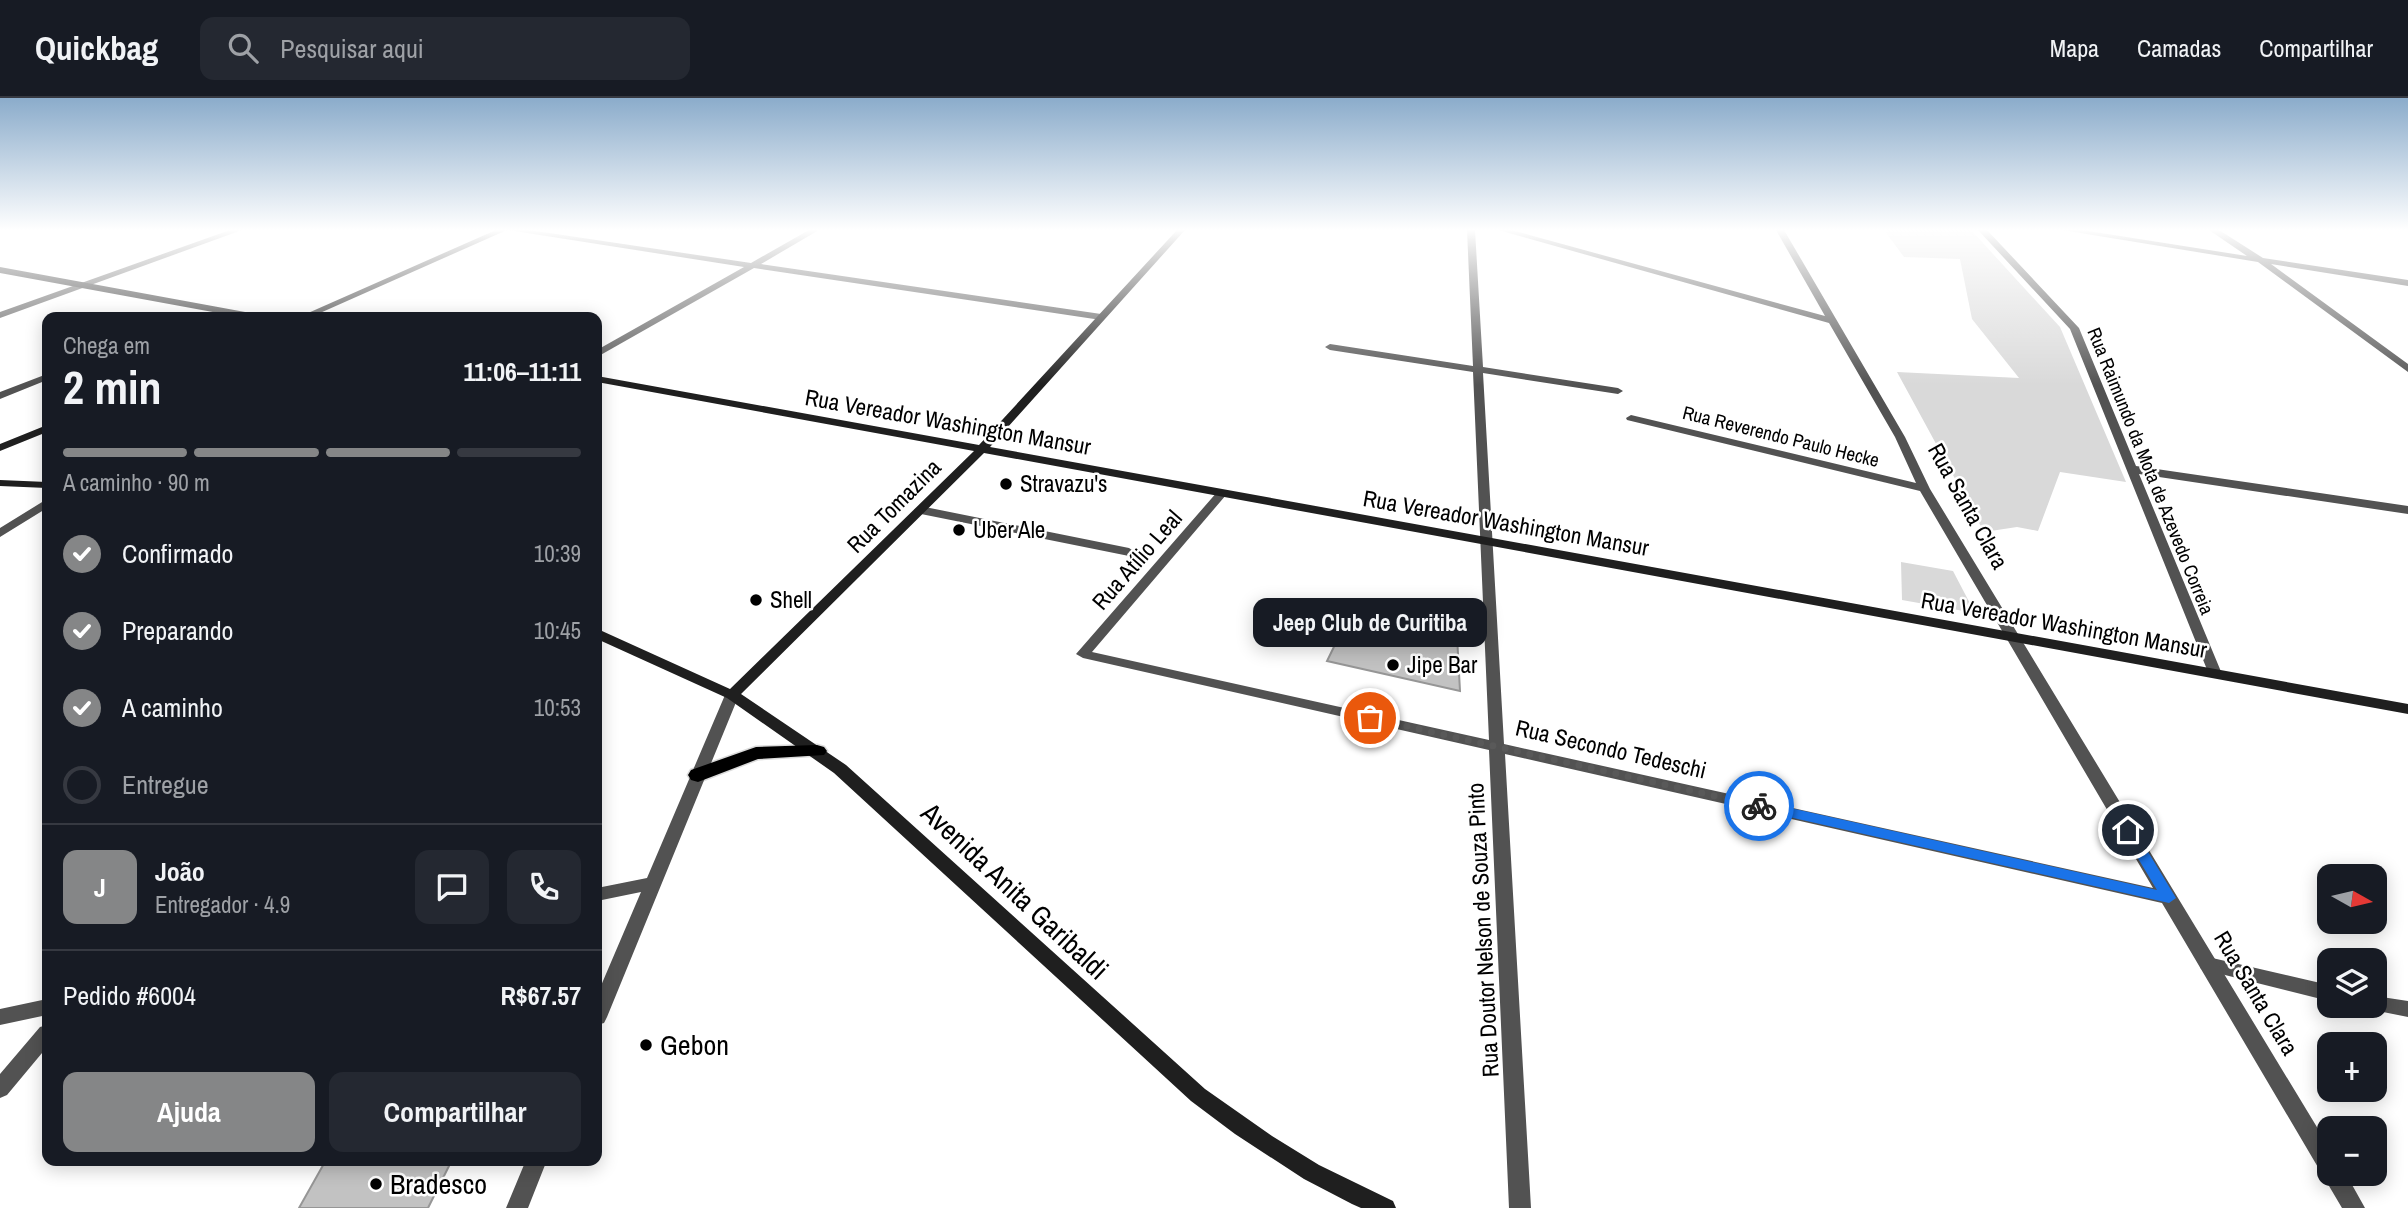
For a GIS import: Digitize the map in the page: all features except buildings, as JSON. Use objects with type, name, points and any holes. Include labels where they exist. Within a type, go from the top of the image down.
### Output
[{"type":"main road","points":[[65,282],[229,312]]},
{"type":"main road","points":[[314,312],[384,282]]},
{"type":"main road","name":"Rua Tomazina","points":[[732,695],[982,449],[1134,282]]},
{"type":"main road","name":"Rua Vereador Washington Mansur","points":[[602,380],[2408,709]]},
{"type":"main road","points":[[0,448],[42,430]]},
{"type":"main road","points":[[0,483],[42,485]]},
{"type":"main road","name":"Avenida Anita Garibaldi","points":[[602,636],[732,695],[817,751],[1198,1094],[1241,1127],[1371,1205]]},
{"type":"main road","points":[[698,775],[756,753],[817,751]]},
{"type":"street","points":[[0,314],[92,282]]},
{"type":"street","points":[[602,351],[722,282]]},
{"type":"street","points":[[864,282],[1101,317]]},
{"type":"street","name":"Rua Doutor Nelson de Souza Pinto","points":[[1474,282],[1520,1208]]},
{"type":"street","points":[[1690,282],[1833,321]]},
{"type":"street","name":"Rua Santa Clara","points":[[1810,282],[1900,437],[1924,489],[2317,1146]]},
{"type":"street","name":"Rua Raimundo da Mota de Azevedo Correia","points":[[2031,282],[2074,328],[2215,674]]},
{"type":"street","points":[[2290,282],[2408,369]]},
{"type":"street","points":[[1329,347],[1618,391]]},
{"type":"street","points":[[0,396],[42,379]]},
{"type":"street","name":"Rua Reverendo Paulo Hecke","points":[[1631,418],[1924,489]]},
{"type":"street","points":[[2131,469],[2408,510]]},
{"type":"street","name":"Rua Atílio Leal","points":[[1083,654],[1222,493]]},
{"type":"street","points":[[0,533],[42,506]]},
{"type":"street","points":[[920,510],[1129,552]]},
{"type":"street","name":"Rua Secondo Tedeschi","points":[[1083,654],[2169,898]]},
{"type":"street","points":[[602,1005],[732,695]]},
{"type":"street","points":[[602,893],[653,883]]},
{"type":"street","points":[[2208,964],[2317,990]]},
{"type":"street","points":[[2387,1006],[2408,1009]]},
{"type":"street","points":[[0,1017],[42,1008]]},
{"type":"street","points":[[0,1089],[42,1039]]},
{"type":"street","points":[[517,1208],[534,1166]]},
{"type":"street","points":[[2341,1186],[2354,1208]]},
{"type":"shaded area","points":[[1965,282],[2019,282],[2060,327],[2126,482],[2060,472],[2038,531],[2017,527],[1984,532],[1897,372],[2019,378],[1972,319]]},
{"type":"shaded area","points":[[1901,562],[1953,571],[1975,613],[1902,600]]},
{"type":"way so far","points":[[1370,718],[1759,806]]},
{"type":"place","name":"Stravazu's","points":[[1006,484]]},
{"type":"place","name":"Uber Ale","points":[[959,530]]},
{"type":"place","name":"Shell","points":[[756,600]]},
{"type":"place","name":"Jipe Bar","points":[[1393,665]]},
{"type":"place","name":"Jeep Club de Curitiba","points":[[1370,718]]},
{"type":"place","name":"Gebon","points":[[646,1045]]},
{"type":"place","name":"Bradesco","points":[[376,1184]]},
{"type":"route","points":[[1759,806],[2169,898],[2128,830]]}]
